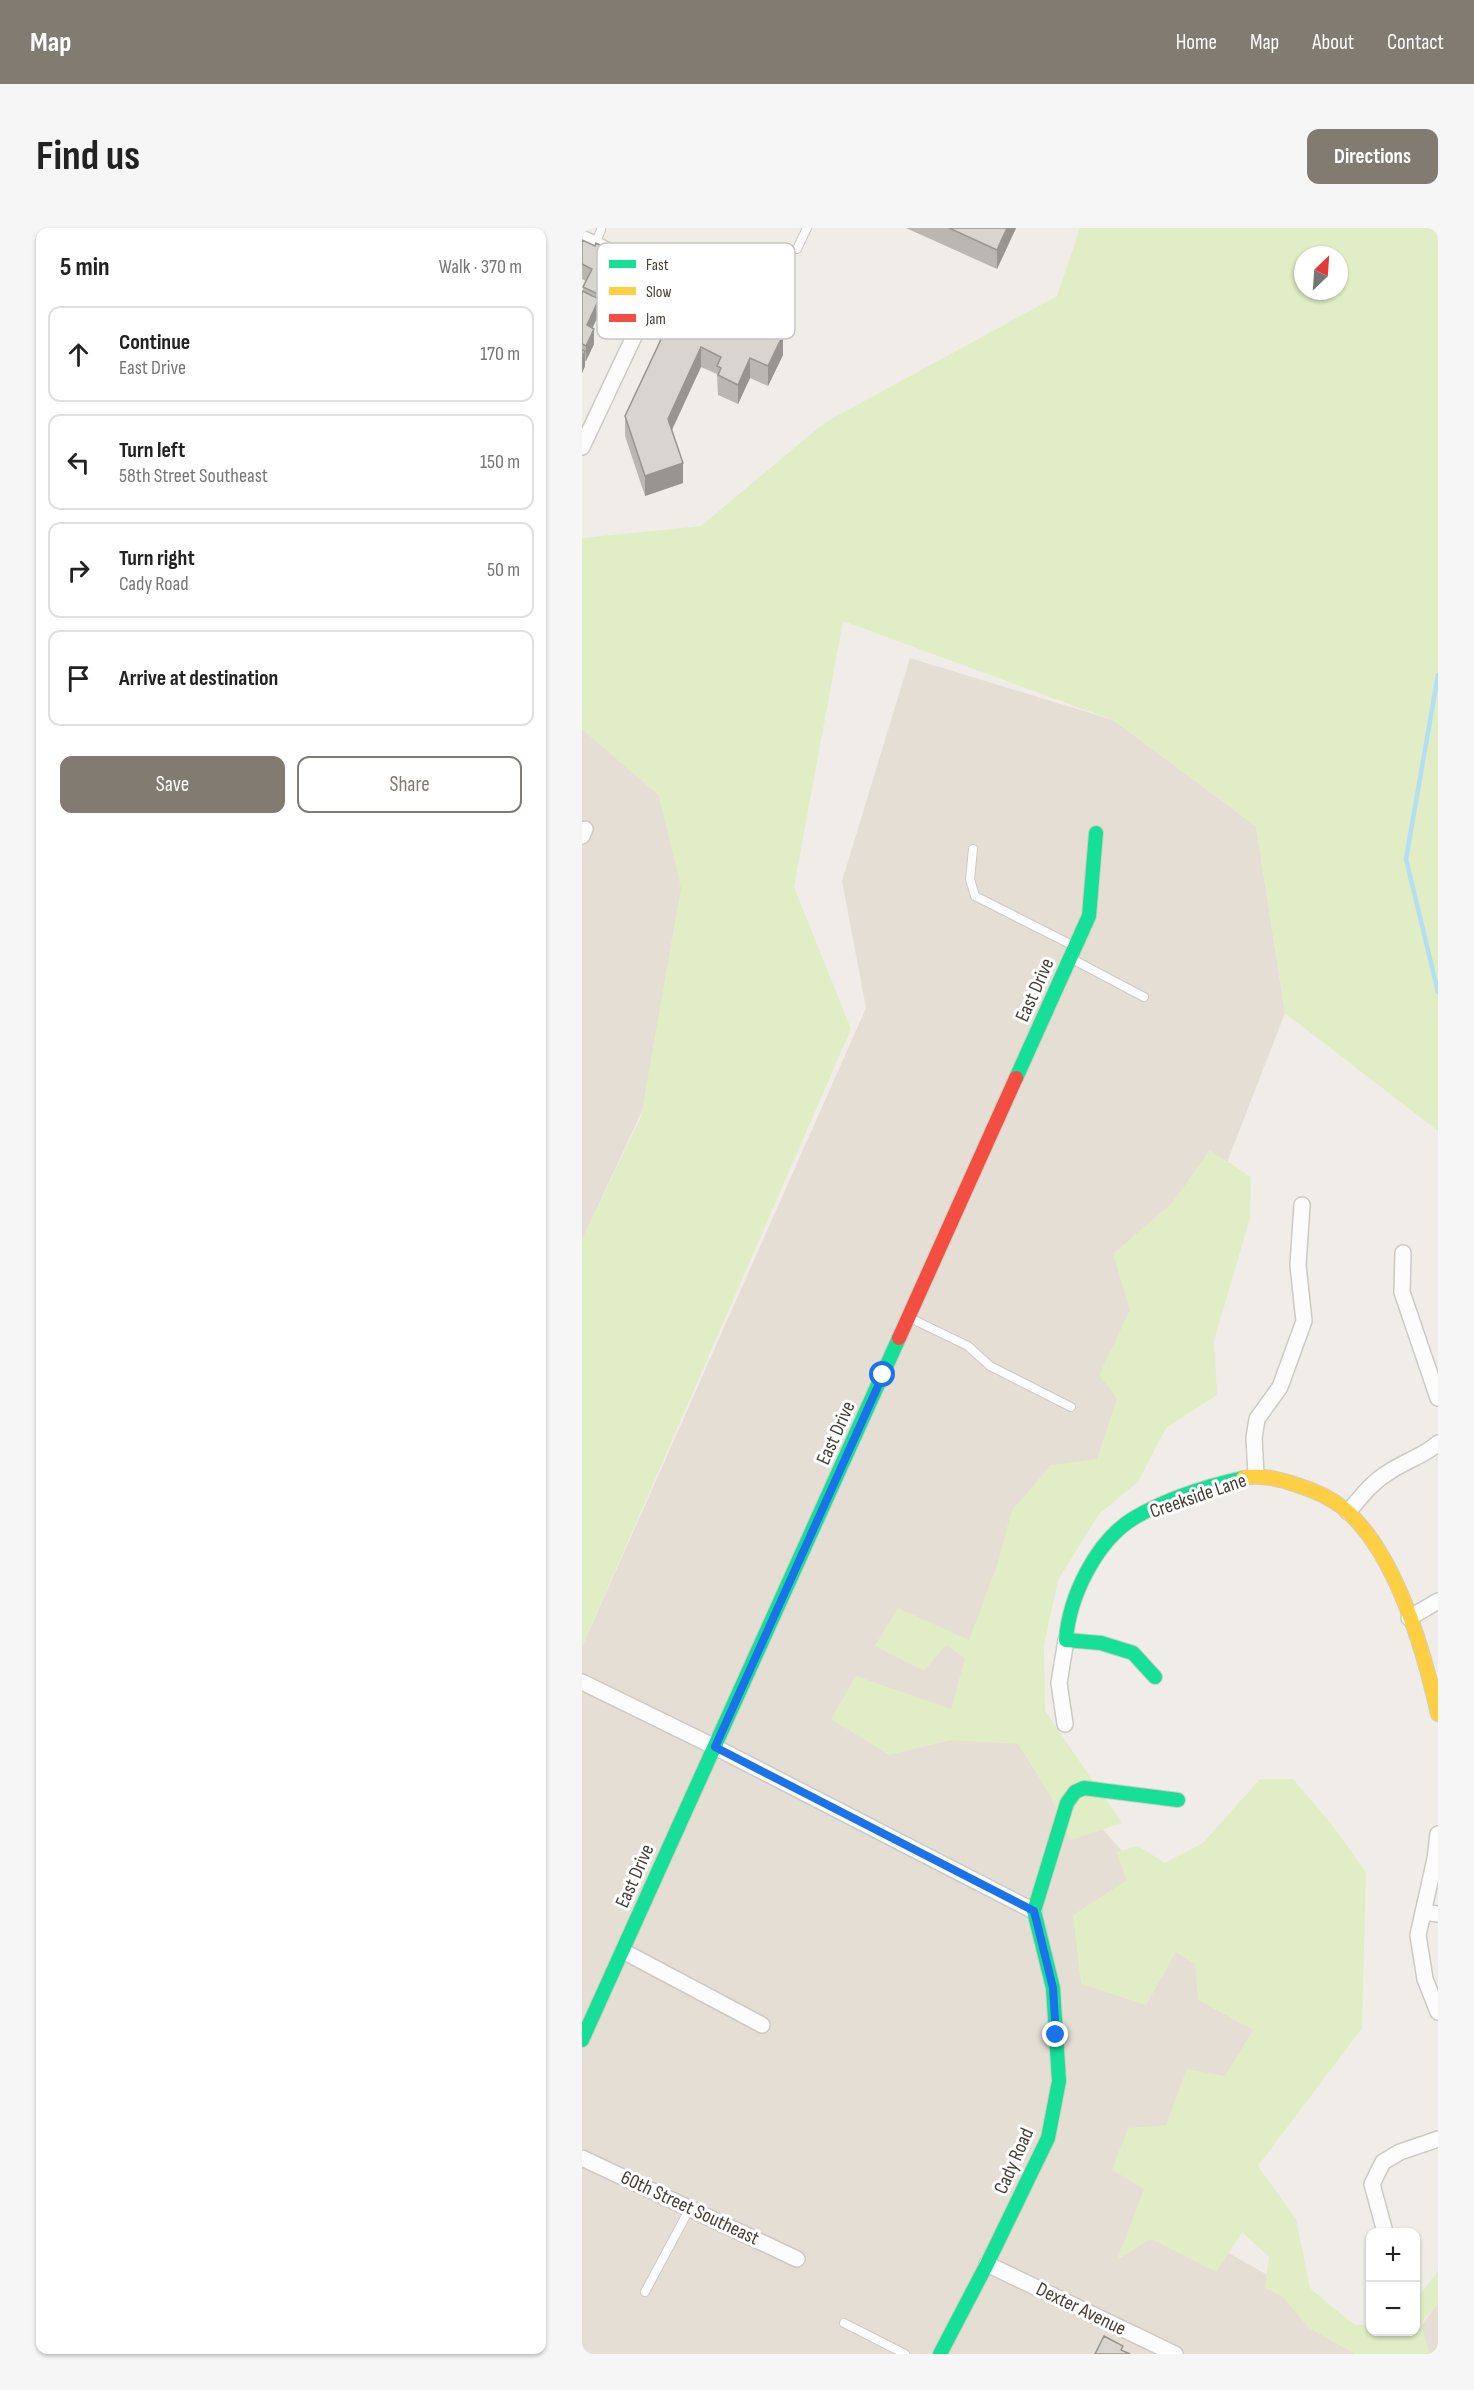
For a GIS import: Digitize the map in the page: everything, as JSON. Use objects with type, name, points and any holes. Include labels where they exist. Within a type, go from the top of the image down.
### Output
[{"type":"street","points":[[582,447],[633,339]]},
{"type":"street","name":"East Drive","points":[[582,2040],[586,2020],[623,1951],[1089,916],[1096,834]]},
{"type":"street","points":[[1256,1476],[1254,1438],[1257,1419],[1280,1387],[1304,1321],[1298,1265],[1302,1205]]},
{"type":"street","points":[[1403,1252],[1402,1292],[1438,1398]]},
{"type":"street","points":[[1348,1512],[1371,1485],[1389,1471],[1431,1450],[1438,1443]]},
{"type":"street","name":"Creekside Lane","points":[[1066,1640],[1067,1619],[1076,1591],[1107,1542],[1135,1518],[1215,1485],[1256,1476],[1305,1486],[1348,1512],[1370,1541],[1398,1587],[1430,1674],[1438,1710]]},
{"type":"street","points":[[1409,1618],[1438,1601]]},
{"type":"street","points":[[1065,1724],[1059,1683],[1066,1640],[1101,1643],[1133,1653],[1155,1677]]},
{"type":"street","points":[[582,1682],[715,1747],[1034,1911],[1067,1803],[1075,1792],[1084,1788],[1178,1800]]},
{"type":"street","points":[[1438,1833],[1431,1913],[1418,1935],[1425,1979],[1438,2012]]},
{"type":"street","name":"Cady Road","points":[[940,2354],[1048,2138],[1059,2081],[1053,1988],[1034,1911]]},
{"type":"street","points":[[623,1951],[762,2025]]},
{"type":"street","points":[[1384,2228],[1372,2184],[1383,2162],[1400,2152],[1438,2139]]},
{"type":"street","name":"60th Street Southeast","points":[[582,2158],[798,2259]]},
{"type":"street","name":"Dexter Avenue","points":[[987,2264],[1175,2354]]},
{"type":"lane","points":[[797,249],[807,228]]},
{"type":"lane","points":[[588,241],[602,230]]},
{"type":"lane","points":[[973,849],[970,879],[975,896],[1144,997]]},
{"type":"lane","points":[[909,1317],[968,1346],[990,1366],[1071,1407]]},
{"type":"lane","points":[[645,2292],[690,2208]]},
{"type":"lane","points":[[844,2323],[905,2354]]},
{"type":"shaded area","points":[[910,658],[1113,720],[1256,826],[1285,1013],[1109,1467],[982,1694],[1272,2019],[1170,2220],[1366,2331],[1366,2336],[1375,2336],[1402,2351],[1413,2336],[1420,2336],[1420,2327],[1438,2303],[1438,2354],[582,2354],[582,1647],[866,1008],[842,881]]},
{"type":"shaded area","points":[[582,722],[634,737],[701,840],[691,1006],[582,1240]]},
{"type":"green space","points":[[1080,228],[1438,228],[1438,1131],[1285,1013],[1256,826],[1113,720],[843,621],[794,887],[851,1029],[582,1647],[582,1240],[641,1116],[681,888],[659,796],[582,729],[582,538],[701,526],[824,423],[1057,296]]},
{"type":"green space","points":[[1210,1150],[1251,1177],[1250,1218],[1214,1341],[1217,1395],[1166,1428],[1138,1482],[1099,1514],[1058,1580],[1044,1645],[1045,1711],[1122,1823],[1071,1840],[1048,1792],[1018,1744],[951,1740],[889,1755],[831,1719],[856,1676],[951,1709],[965,1658],[946,1645],[924,1671],[875,1646],[898,1608],[969,1640],[997,1565],[1012,1510],[1051,1465],[1097,1459],[1117,1399],[1099,1375],[1130,1310],[1113,1254],[1172,1203]]},
{"type":"green space","points":[[1260,1779],[1293,1779],[1332,1825],[1366,1872],[1362,2028],[1258,2166],[1296,2219],[1310,2288],[1354,2325],[1366,2325],[1366,2336],[1420,2336],[1420,2294],[1438,2271],[1438,2303],[1421,2323],[1430,2354],[1355,2354],[1309,2328],[1283,2297],[1265,2288],[1269,2257],[1242,2232],[1216,2272],[1151,2239],[1117,2260],[1144,2189],[1112,2170],[1128,2128],[1166,2125],[1187,2069],[1225,2076],[1253,2030],[1198,2000],[1195,1964],[1176,1952],[1146,2005],[1081,1984],[1073,1915],[1127,1880],[1116,1852],[1138,1846],[1165,1863],[1203,1843]]},
{"type":"building","points":[[949,228],[1007,228],[997,250]]},
{"type":"building","points":[[582,240],[595,246],[597,244],[597,294],[583,287],[592,269],[582,264]]},
{"type":"building","points":[[582,291],[597,298],[597,303],[587,325],[594,329],[586,346],[582,344]]},
{"type":"building","points":[[661,339],[781,339],[768,366],[750,358],[738,385],[718,375],[721,368],[717,366],[721,357],[701,347],[668,419],[683,463],[645,476],[625,416]]},
{"type":"building","points":[[1104,2336],[1123,2346],[1121,2350],[1130,2354],[1095,2354]]},
{"type":"waterway","points":[[1438,675],[1406,859],[1438,992]]},
{"type":"traffic: fast","points":[[1016,1078],[1089,916],[1096,833]]},
{"type":"traffic: fast","points":[[582,2040],[899,1338]]},
{"type":"traffic: fast","points":[[1155,1677],[1133,1653],[1101,1643],[1066,1640],[1068,1623],[1079,1589],[1097,1555],[1120,1528],[1134,1518],[1187,1494],[1243,1478]]},
{"type":"traffic: fast","points":[[940,2354],[1048,2138],[1059,2081],[1053,1988],[1034,1911],[1067,1803],[1075,1792],[1084,1788],[1178,1800]]},
{"type":"traffic: slow","points":[[1243,1478],[1270,1478],[1309,1489],[1337,1503],[1361,1525],[1392,1574],[1405,1603],[1425,1661],[1438,1714]]},
{"type":"traffic: jam","points":[[899,1338],[1016,1078]]},
{"type":"route","points":[[883,1375],[715,1747],[1034,1911],[1053,1988],[1056,2035]]}]
